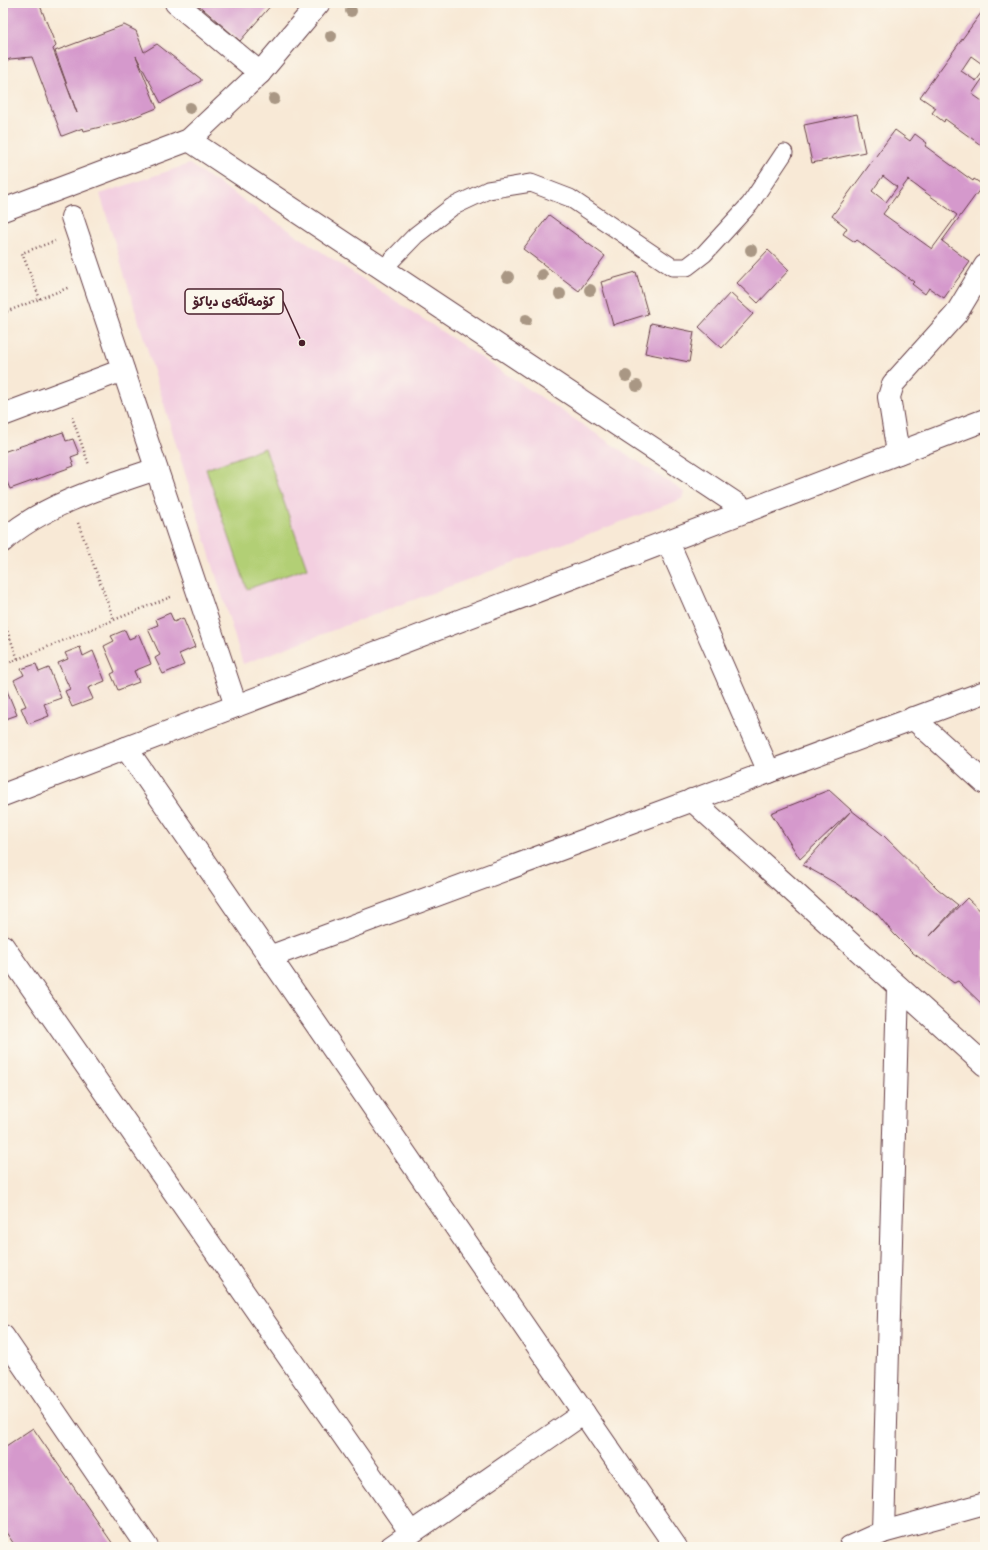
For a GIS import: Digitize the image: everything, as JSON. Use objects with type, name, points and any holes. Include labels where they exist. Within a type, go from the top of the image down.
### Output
[{"type":"street","points":[[176,3],[260,72]]},
{"type":"street","points":[[3,210],[189,140],[260,72],[319,3]]},
{"type":"street","points":[[189,140],[748,511]]},
{"type":"street","points":[[75,225],[236,706]]},
{"type":"street","points":[[898,453],[889,397],[893,384],[956,314],[985,266]]},
{"type":"street","points":[[3,415],[123,370]]},
{"type":"street","points":[[3,795],[985,420]]},
{"type":"street","points":[[3,541],[20,527],[55,506],[156,469]]},
{"type":"street","points":[[668,542],[769,772]]},
{"type":"street","points":[[269,957],[985,692]]},
{"type":"street","points":[[913,718],[985,783]]},
{"type":"street","points":[[126,748],[676,1547]]},
{"type":"street","points":[[692,800],[985,1065]]},
{"type":"street","points":[[3,946],[411,1533]]},
{"type":"street","points":[[883,1532],[898,987]]},
{"type":"street","points":[[3,1336],[147,1547]]},
{"type":"street","points":[[391,1547],[584,1413]]},
{"type":"street","points":[[850,1547],[883,1532],[985,1504]]},
{"type":"lane","points":[[383,269],[416,235],[452,207],[488,190],[531,183],[570,198],[672,268],[687,267],[704,254],[750,204],[784,153]]},
{"type":"path","points":[[40,299],[22,254],[75,225]]},
{"type":"path","points":[[3,313],[93,278]]},
{"type":"path","points":[[64,392],[98,490]]},
{"type":"path","points":[[70,501],[114,620]]},
{"type":"path","points":[[3,665],[196,587]]},
{"type":"path","points":[[3,620],[18,659]]},
{"type":"shaded area","points":[[189,164],[684,492],[682,499],[243,664],[100,194]]},
{"type":"green space","points":[[265,448],[307,568],[247,589],[206,469]]},
{"type":"building","points":[[3,3],[39,3],[56,46],[53,49],[77,113],[55,51],[124,25],[136,31],[144,52],[157,44],[201,79],[201,81],[161,103],[136,56],[157,108],[125,121],[84,131],[83,128],[62,136],[32,57],[10,59],[3,62]]},
{"type":"building","points":[[196,3],[273,3],[240,41]]},
{"type":"building","points":[[984,9],[985,66],[971,56],[961,71],[976,81],[985,69],[985,75],[972,94],[985,103],[985,148],[945,119],[944,122],[932,113],[936,108],[920,97]]},
{"type":"building","points":[[857,114],[865,152],[812,163],[804,125]]},
{"type":"building","points":[[895,130],[910,141],[915,134],[927,143],[925,146],[973,181],[974,179],[983,185],[942,241],[970,262],[944,298],[929,288],[925,294],[912,284],[914,282],[857,240],[855,242],[843,234],[847,228],[832,216]],"holes":[[[883,176],[897,187],[886,202],[872,191]],[[908,180],[957,215],[932,249],[883,214]]]},
{"type":"building","points":[[549,215],[605,256],[579,291],[523,249]]},
{"type":"building","points":[[768,250],[789,270],[758,303],[737,283]]},
{"type":"building","points":[[636,272],[648,314],[613,325],[601,282]]},
{"type":"building","points":[[730,293],[753,314],[722,348],[699,327]]},
{"type":"building","points":[[651,323],[694,332],[689,362],[645,353]]},
{"type":"building","points":[[63,432],[66,441],[73,439],[79,454],[71,457],[74,466],[10,489],[7,482],[3,483],[3,452]]},
{"type":"building","points":[[170,613],[174,622],[183,618],[195,647],[179,654],[184,665],[163,674],[155,658],[160,655],[148,629],[158,625],[156,619]]},
{"type":"building","points":[[125,630],[129,639],[139,635],[151,664],[134,671],[139,682],[118,690],[111,674],[115,672],[104,646],[114,641],[111,636]]},
{"type":"building","points":[[80,647],[83,656],[93,651],[105,681],[88,688],[93,699],[72,707],[65,691],[70,689],[58,663],[68,659],[65,653]]},
{"type":"building","points":[[36,664],[39,672],[49,668],[61,698],[44,704],[49,716],[28,724],[21,708],[26,706],[14,680],[24,675],[21,669]]},
{"type":"building","points":[[3,686],[5,686],[17,715],[3,720]]},
{"type":"building","points":[[829,790],[851,810],[883,835],[938,889],[958,905],[929,937],[967,898],[985,915],[985,1007],[958,981],[954,983],[913,953],[877,914],[837,884],[803,865],[850,812],[800,859],[771,813]]},
{"type":"building","points":[[33,1428],[115,1547],[16,1547],[3,1528],[3,1448]]},
{"type":"place","name":"کۆمەڵگەی دیاکۆ","points":[[302,343]]}]
